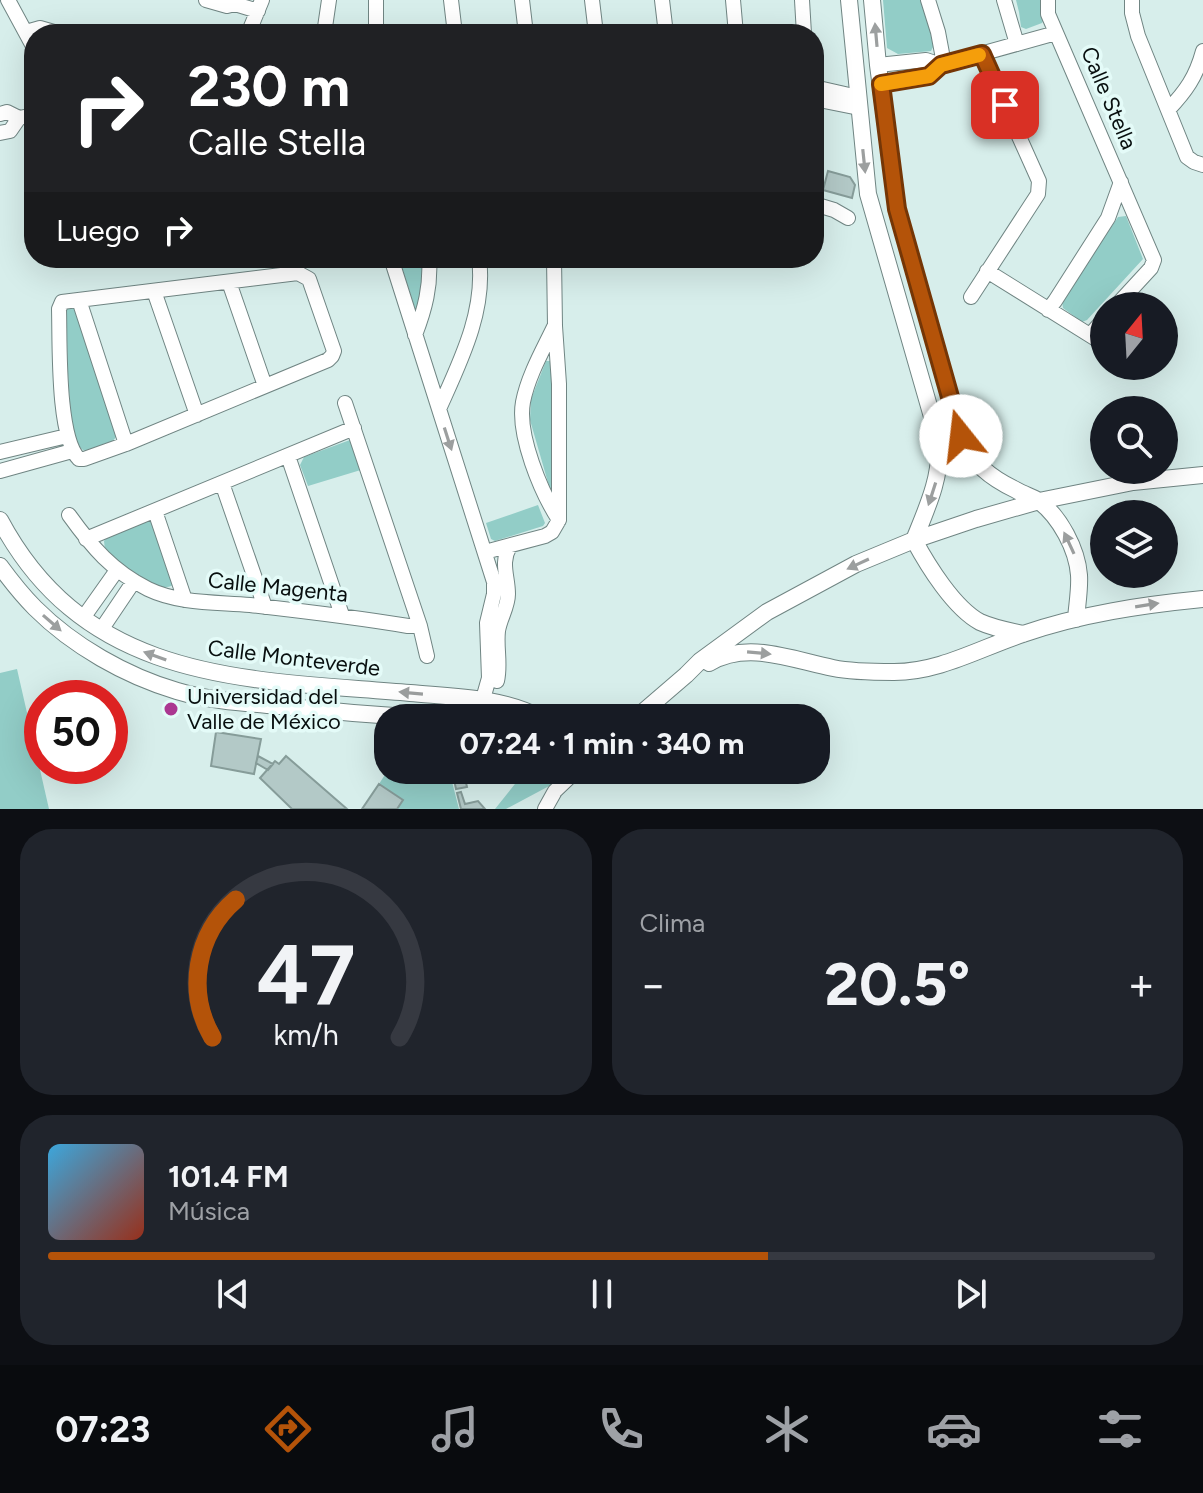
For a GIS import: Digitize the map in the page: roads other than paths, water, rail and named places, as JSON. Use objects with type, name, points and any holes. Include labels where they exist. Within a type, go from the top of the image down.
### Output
[{"type":"main road","points":[[849,0],[868,194],[939,441],[933,491],[914,540]]},
{"type":"main road","points":[[872,0],[893,189],[916,283],[965,446],[979,466],[999,482],[1039,501],[1058,522],[1072,545],[1079,575],[1076,619]]},
{"type":"main road","points":[[895,289],[916,283]]},
{"type":"main road","points":[[652,704],[718,646],[767,612],[856,564],[914,540],[1039,501],[1133,482],[1203,475]]},
{"type":"main road","name":"Calle Monteverde","points":[[0,520],[11,540],[63,602],[120,642],[155,658],[227,676],[487,700],[503,704]]},
{"type":"main road","points":[[914,540],[941,584],[968,613],[989,625],[1023,634]]},
{"type":"main road","points":[[0,566],[36,610],[65,635],[137,677],[209,698],[374,715]]},
{"type":"main road","points":[[686,675],[726,655],[754,652],[837,669],[896,672],[924,669],[1076,619],[1148,605],[1203,599]]},
{"type":"street","points":[[8,0],[24,28]]},
{"type":"street","points":[[206,0],[260,6]]},
{"type":"street","points":[[325,24],[329,0]]},
{"type":"street","points":[[376,0],[376,24]]},
{"type":"street","points":[[451,0],[454,24]]},
{"type":"street","points":[[522,0],[525,24]]},
{"type":"street","points":[[592,0],[595,24]]},
{"type":"street","points":[[662,0],[665,24]]},
{"type":"street","points":[[733,0],[735,24]]},
{"type":"street","points":[[802,0],[803,24]]},
{"type":"street","points":[[928,0],[938,32],[943,65]]},
{"type":"street","points":[[1004,0],[1017,44]]},
{"type":"street","name":"Calle Stella","points":[[1048,0],[1048,14],[1154,260],[1151,268],[1129,292]]},
{"type":"street","points":[[1132,0],[1138,36],[1187,157],[1203,165]]},
{"type":"street","name":"Calle Stella","points":[[881,84],[929,76],[943,65],[1056,33]]},
{"type":"street","points":[[1168,110],[1192,82],[1203,51]]},
{"type":"street","points":[[971,297],[1039,188],[1039,181],[982,54]]},
{"type":"street","name":"Calle Stella","points":[[878,65],[926,60],[943,65]]},
{"type":"street","points":[[909,62],[911,79]]},
{"type":"street","points":[[824,92],[836,98]]},
{"type":"street","points":[[824,99],[859,102]]},
{"type":"street","points":[[0,114],[7,112],[24,117]]},
{"type":"street","points":[[0,133],[10,131],[19,118]]},
{"type":"street","name":"Calle Stella","points":[[1048,310],[1108,218],[1121,182]]},
{"type":"street","points":[[824,207],[848,218]]},
{"type":"street","points":[[394,268],[491,569],[494,594],[487,623],[487,700]]},
{"type":"street","points":[[415,335],[429,290],[429,268]]},
{"type":"street","points":[[439,409],[471,333],[478,305],[480,268]]},
{"type":"street","points":[[485,552],[552,532],[559,520],[559,384],[554,268]]},
{"type":"street","points":[[987,271],[1090,335]]},
{"type":"street","points":[[298,273],[304,275],[309,279],[334,351],[332,356],[126,444],[81,460],[77,458],[67,436],[62,400],[61,304],[229,282],[298,273]]},
{"type":"street","points":[[229,282],[265,386]]},
{"type":"street","points":[[154,291],[197,415]]},
{"type":"street","points":[[79,300],[126,444]]},
{"type":"street","points":[[555,326],[523,398],[522,414],[523,430],[534,464],[548,502],[559,520]]},
{"type":"street","points":[[345,403],[420,626],[427,656]]},
{"type":"street","points":[[86,539],[354,428]]},
{"type":"street","points":[[0,452],[67,436]]},
{"type":"street","points":[[0,471],[72,451]]},
{"type":"street","points":[[288,456],[342,615]]},
{"type":"street","points":[[222,483],[265,607]]},
{"type":"street","points":[[155,511],[185,600]]},
{"type":"street","name":"Calle Magenta","points":[[69,515],[100,556],[134,581],[163,595],[420,626]]},
{"type":"street","points":[[487,700],[498,676],[497,635],[507,602],[504,562],[510,546]]},
{"type":"street","points":[[83,618],[117,570]]},
{"type":"street","points":[[101,630],[134,581]]},
{"type":"street","points":[[281,682],[285,691],[281,706]]},
{"type":"street","points":[[309,710],[304,705],[303,697],[313,686]]},
{"type":"street","points":[[545,809],[562,784]]},
{"type":"place","name":"Universidad del Valle de México","points":[[171,709]]}]
